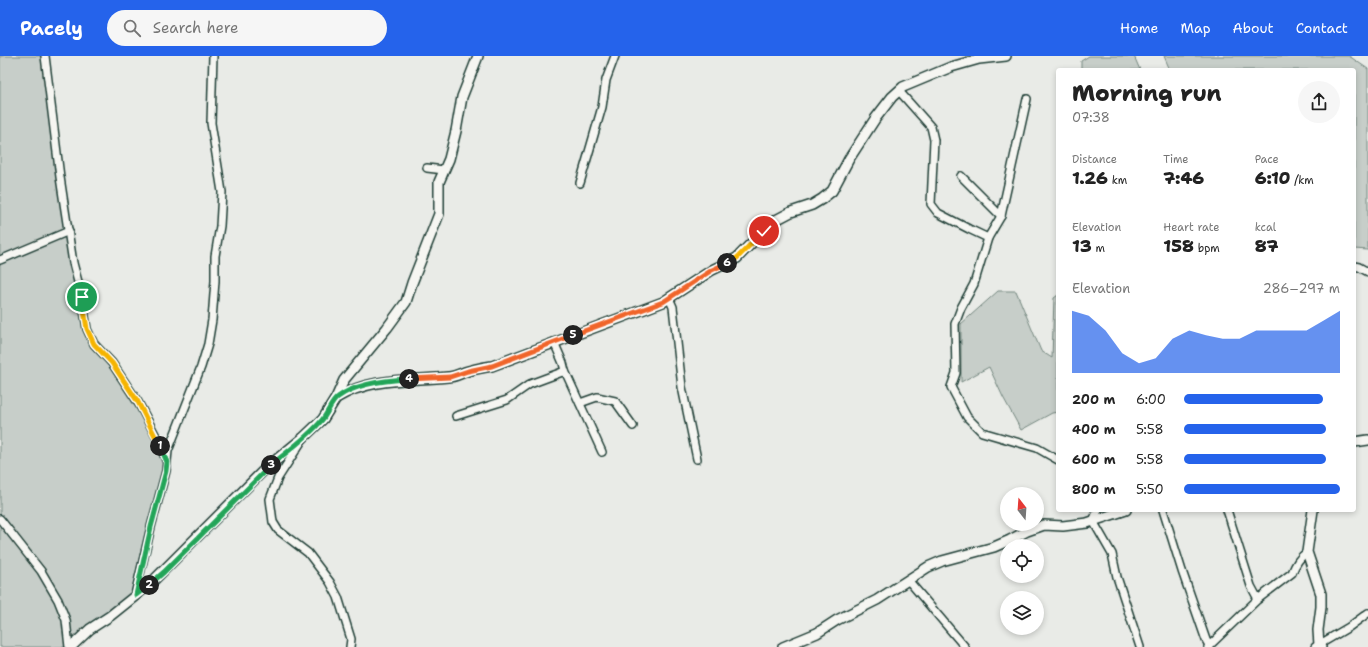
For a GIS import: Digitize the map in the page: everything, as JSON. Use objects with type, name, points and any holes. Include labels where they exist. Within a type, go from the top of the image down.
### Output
[{"type":"street","points":[[45,56],[60,177],[73,263],[82,297],[87,329],[94,344],[112,363],[138,402],[157,438],[167,462]]},
{"type":"street","points":[[136,595],[151,527],[166,471],[168,450],[201,367],[208,344],[212,320],[222,192],[211,123],[212,56]]},
{"type":"street","points":[[70,647],[90,629],[110,616],[164,572],[265,470],[323,419],[336,398],[344,380],[387,328],[406,302],[439,214],[439,182],[449,159],[462,98],[478,56]]},
{"type":"street","points":[[580,182],[602,107],[606,80],[615,56]]},
{"type":"street","points":[[336,398],[346,392],[381,382],[450,377],[468,371],[492,366],[663,302],[712,270],[737,258],[772,222],[791,212],[812,205],[832,191],[849,159],[875,119],[892,97],[903,88],[951,67],[979,60],[1006,56]]},
{"type":"street","points":[[899,91],[931,127],[934,140],[931,204],[938,213],[988,238]]},
{"type":"street","points":[[1026,99],[1001,216],[988,238],[974,284],[961,308],[955,324],[956,373],[951,386],[967,417],[982,432],[1037,448],[1056,459]]},
{"type":"street","points":[[427,168],[444,170]]},
{"type":"street","points":[[962,176],[1001,216]]},
{"type":"street","points":[[0,260],[69,231]]},
{"type":"street","points":[[1356,266],[1368,272]]},
{"type":"street","points":[[669,298],[673,307],[682,387],[697,459]]},
{"type":"street","points":[[554,342],[565,371],[602,452]]},
{"type":"street","points":[[456,416],[507,400],[530,384],[565,371]]},
{"type":"street","points":[[580,403],[597,397],[615,401],[633,426]]},
{"type":"street","points":[[303,438],[278,478],[270,499],[274,522],[278,530],[308,553],[330,582],[342,608],[350,639],[350,647]]},
{"type":"street","points":[[1356,442],[1368,440]]},
{"type":"street","points":[[1093,521],[1097,512]]},
{"type":"street","points":[[783,647],[817,633],[837,620],[878,600],[935,564],[994,547],[1027,531],[1044,525],[1063,526],[1093,521],[1120,512]]},
{"type":"street","points":[[1165,512],[1182,571],[1209,647],[1258,599],[1292,573],[1294,567],[1307,552]]},
{"type":"street","points":[[1229,512],[1251,586],[1258,599]]},
{"type":"street","points":[[1313,512],[1307,552],[1321,594],[1318,646]]},
{"type":"street","points":[[0,519],[41,571],[58,600],[66,620],[70,647]]},
{"type":"street","points":[[1093,521],[1112,554],[1117,577],[1140,647]]},
{"type":"street","points":[[908,580],[965,647]]},
{"type":"street","points":[[1318,646],[1349,627],[1368,613]]},
{"type":"shaded area","points":[[0,56],[44,56],[69,231],[94,344],[171,462],[135,595],[71,647],[0,647]]},
{"type":"shaded area","points":[[1089,56],[1134,56],[1139,68],[1081,68],[1081,61]]},
{"type":"shaded area","points":[[1164,56],[1349,56],[1368,69],[1368,250],[1356,249],[1356,68],[1169,68]]},
{"type":"shaded area","points":[[998,291],[1016,291],[1041,351],[1052,358],[1054,298],[1056,296],[1056,412],[1052,413],[1021,430],[989,367],[961,382],[961,324]]},
{"type":"route","points":[[82,297],[87,329],[94,344],[112,363],[138,402],[157,438],[167,462],[136,595],[164,572],[190,544],[265,470],[323,419],[336,398],[346,392],[381,382],[450,377],[468,371],[492,366],[663,302],[712,270],[737,258],[764,231]]}]
